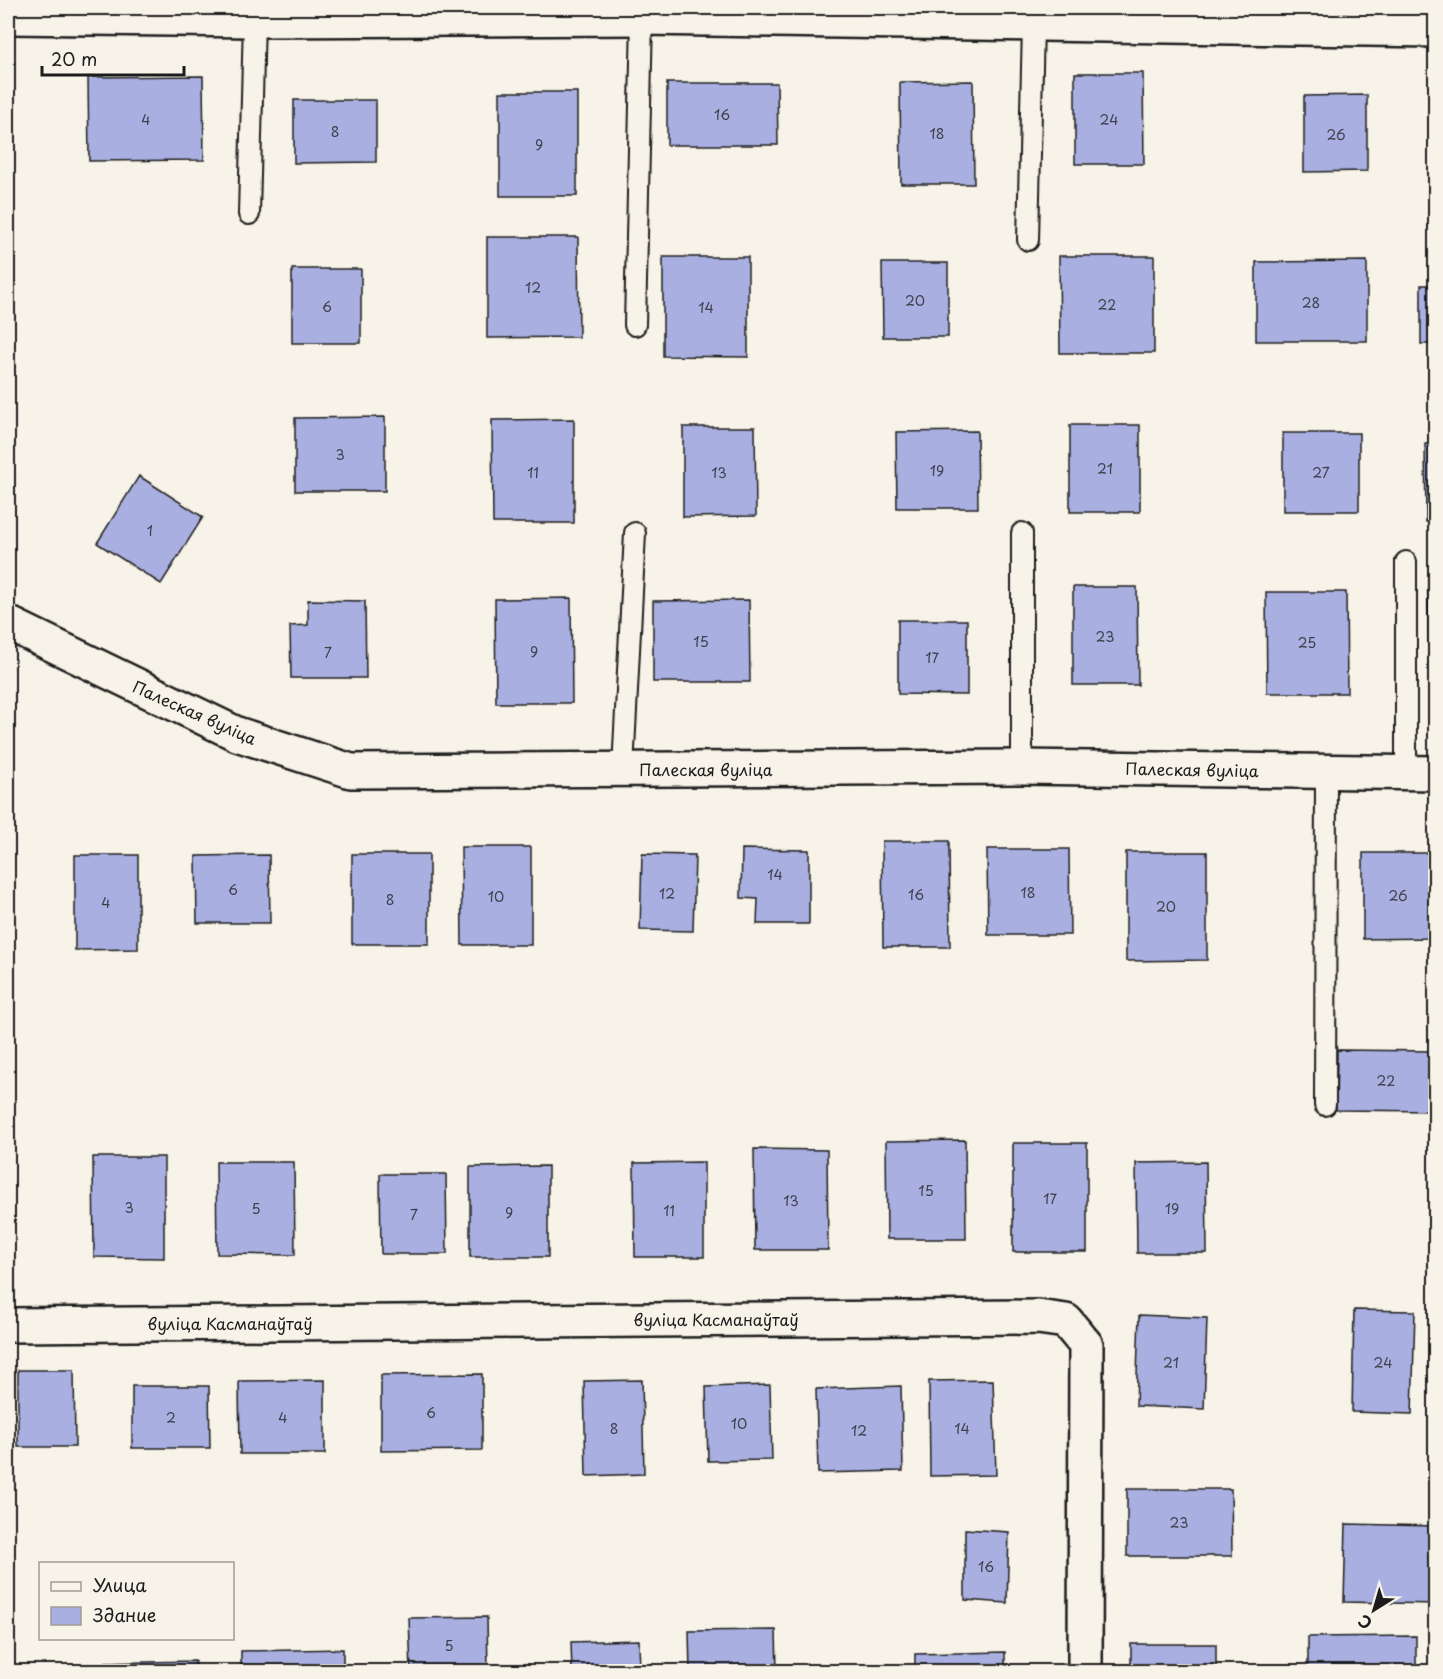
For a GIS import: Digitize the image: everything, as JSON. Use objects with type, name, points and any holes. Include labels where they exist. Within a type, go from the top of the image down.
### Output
[{"type":"street","points":[[8,17],[254,20],[642,18],[1033,25],[1216,17],[1436,30]]},
{"type":"street","name":"Палеская вуліца","points":[[8,623],[237,734],[351,771],[1022,767],[1421,773]]},
{"type":"street","name":"вуліца Касманаўтаў","points":[[8,1325],[1026,1317],[1066,1321],[1086,1345],[1085,1671]]},
{"type":"lane","points":[[635,325],[642,18]]},
{"type":"lane","points":[[249,214],[254,20]]},
{"type":"lane","points":[[1028,240],[1033,25]]},
{"type":"lane","points":[[623,769],[635,533]]},
{"type":"lane","points":[[1022,533],[1022,767]]},
{"type":"lane","points":[[1406,562],[1421,773]]},
{"type":"lane","points":[[1325,1105],[1326,770]]},
{"type":"building","points":[[1075,73],[1143,73],[1144,164],[1075,164]]},
{"type":"building","points":[[203,76],[204,160],[89,161],[88,77]]},
{"type":"building","points":[[973,81],[974,184],[901,184],[900,82]]},
{"type":"building","points":[[667,83],[777,83],[778,145],[667,145]]},
{"type":"building","points":[[500,92],[577,92],[577,196],[500,196]]},
{"type":"building","points":[[1367,95],[1367,171],[1304,172],[1304,96]]},
{"type":"building","points":[[294,100],[376,100],[376,162],[294,163]]},
{"type":"building","points":[[487,237],[578,237],[579,337],[487,338]]},
{"type":"building","points":[[1059,256],[1154,256],[1154,353],[1060,353]]},
{"type":"building","points":[[663,257],[748,257],[748,357],[663,356]]},
{"type":"building","points":[[1367,261],[1367,341],[1256,341],[1256,262]]},
{"type":"building","points":[[882,263],[948,263],[948,337],[883,337]]},
{"type":"building","points":[[292,269],[361,269],[361,343],[292,343]]},
{"type":"building","points":[[1421,285],[1436,285],[1436,344],[1421,344]]},
{"type":"building","points":[[385,417],[385,491],[295,491],[295,418]]},
{"type":"building","points":[[574,419],[574,523],[493,523],[492,420]]},
{"type":"building","points":[[1070,425],[1140,425],[1140,512],[1070,512]]},
{"type":"building","points":[[683,427],[755,427],[756,516],[683,517]]},
{"type":"building","points":[[977,431],[978,508],[897,508],[896,432]]},
{"type":"building","points":[[1283,433],[1359,433],[1359,511],[1283,511]]},
{"type":"building","points":[[1425,444],[1436,444],[1436,522],[1426,522]]},
{"type":"building","points":[[139,476],[203,517],[161,584],[97,543]]},
{"type":"building","points":[[1428,579],[1436,579],[1436,671],[1429,671]]},
{"type":"building","points":[[1073,587],[1137,587],[1138,685],[1073,685]]},
{"type":"building","points":[[1266,592],[1346,592],[1347,693],[1267,693]]},
{"type":"building","points":[[571,598],[572,703],[496,703],[495,599]]},
{"type":"building","points":[[308,600],[365,601],[366,678],[291,678],[290,626],[308,625]]},
{"type":"building","points":[[749,600],[750,682],[653,682],[653,601]]},
{"type":"building","points":[[898,620],[967,620],[967,695],[898,694]]},
{"type":"building","points":[[882,841],[949,841],[950,947],[883,947]]},
{"type":"building","points":[[461,847],[531,847],[531,945],[462,945]]},
{"type":"building","points":[[742,849],[809,850],[809,924],[757,924],[758,899],[741,898]]},
{"type":"building","points":[[987,849],[1069,849],[1070,935],[988,935]]},
{"type":"building","points":[[1126,852],[1207,852],[1207,960],[1126,961]]},
{"type":"building","points":[[1363,853],[1432,853],[1432,938],[1363,939]]},
{"type":"building","points":[[352,854],[429,854],[429,944],[352,944]]},
{"type":"building","points":[[642,854],[695,855],[693,931],[640,930]]},
{"type":"building","points":[[75,855],[138,855],[138,949],[75,950]]},
{"type":"building","points":[[269,855],[270,923],[197,923],[196,856]]},
{"type":"building","points":[[1337,1050],[1436,1051],[1436,1111],[1336,1110]]},
{"type":"building","points":[[965,1140],[966,1239],[887,1239],[886,1141]]},
{"type":"building","points":[[1013,1143],[1087,1143],[1087,1252],[1013,1252]]},
{"type":"building","points":[[754,1149],[827,1150],[828,1250],[755,1250]]},
{"type":"building","points":[[93,1157],[164,1157],[164,1258],[94,1257]]},
{"type":"building","points":[[216,1162],[294,1162],[295,1255],[217,1254]]},
{"type":"building","points":[[704,1162],[704,1257],[635,1257],[634,1163]]},
{"type":"building","points":[[1206,1162],[1207,1253],[1137,1253],[1136,1163]]},
{"type":"building","points":[[548,1166],[548,1257],[470,1257],[470,1167]]},
{"type":"building","points":[[380,1174],[446,1174],[447,1254],[381,1254]]},
{"type":"building","points":[[1354,1310],[1415,1311],[1412,1414],[1352,1412]]},
{"type":"building","points":[[1139,1315],[1207,1318],[1204,1409],[1136,1406]]},
{"type":"building","points":[[18,1370],[74,1370],[75,1447],[18,1447]]},
{"type":"building","points":[[482,1374],[482,1450],[381,1451],[381,1375]]},
{"type":"building","points":[[325,1380],[325,1454],[240,1454],[239,1381]]},
{"type":"building","points":[[642,1380],[644,1474],[586,1476],[584,1381]]},
{"type":"building","points":[[993,1380],[996,1475],[930,1476],[929,1381]]},
{"type":"building","points":[[770,1385],[772,1460],[708,1461],[706,1387]]},
{"type":"building","points":[[132,1386],[209,1386],[210,1448],[132,1448]]},
{"type":"building","points":[[901,1386],[903,1471],[818,1473],[816,1389]]},
{"type":"building","points":[[1127,1489],[1231,1489],[1232,1556],[1127,1556]]},
{"type":"building","points":[[1346,1524],[1436,1526],[1436,1604],[1344,1602]]},
{"type":"building","points":[[965,1529],[1009,1532],[1007,1603],[965,1600]]},
{"type":"building","points":[[487,1617],[488,1672],[411,1672],[409,1618]]},
{"type":"building","points":[[776,1630],[777,1672],[690,1672],[689,1631]]},
{"type":"building","points":[[1416,1636],[1416,1672],[1308,1672],[1308,1637]]},
{"type":"building","points":[[639,1640],[640,1672],[572,1672],[571,1642]]},
{"type":"building","points":[[1131,1644],[1216,1644],[1216,1672],[1131,1672]]},
{"type":"building","points":[[343,1649],[343,1672],[241,1672],[241,1651]]},
{"type":"building","points":[[1005,1652],[1005,1672],[915,1672],[915,1654]]},
{"type":"building","points":[[195,1661],[195,1672],[97,1672],[97,1663]]}]
